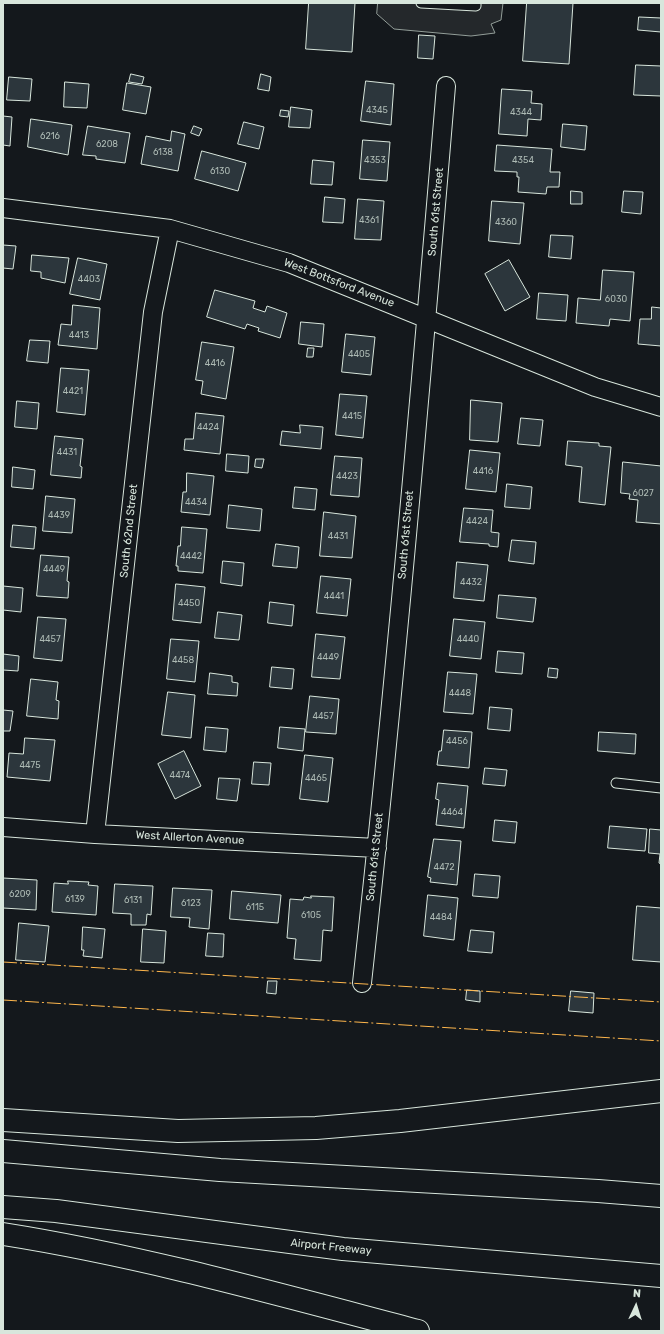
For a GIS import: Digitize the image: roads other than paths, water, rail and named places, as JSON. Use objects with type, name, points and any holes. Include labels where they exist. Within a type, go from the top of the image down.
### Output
[{"type":"highway","points":[[3,1120],[178,1131],[316,1128],[400,1121],[661,1091]]},
{"type":"highway","points":[[3,1151],[220,1170],[598,1190],[661,1196]]},
{"type":"highway","name":"Airport Freeway","points":[[3,1207],[56,1211],[343,1249],[661,1276]]},
{"type":"highway","points":[[3,1234],[55,1242],[136,1259],[291,1297],[418,1331]]},
{"type":"street","name":"South 61st Street","points":[[362,983],[377,848],[427,318],[446,86]]},
{"type":"street","name":"West Bottsford Avenue","points":[[3,208],[170,229],[289,263],[595,387],[661,407]]},
{"type":"street","name":"South 62nd Street","points":[[95,834],[153,312],[170,229]]},
{"type":"street","name":"West Allerton Avenue","points":[[3,827],[95,834],[377,848]]},
{"type":"lane","points":[[421,3],[476,6],[476,3]]},
{"type":"lane","points":[[616,783],[661,788]]}]
